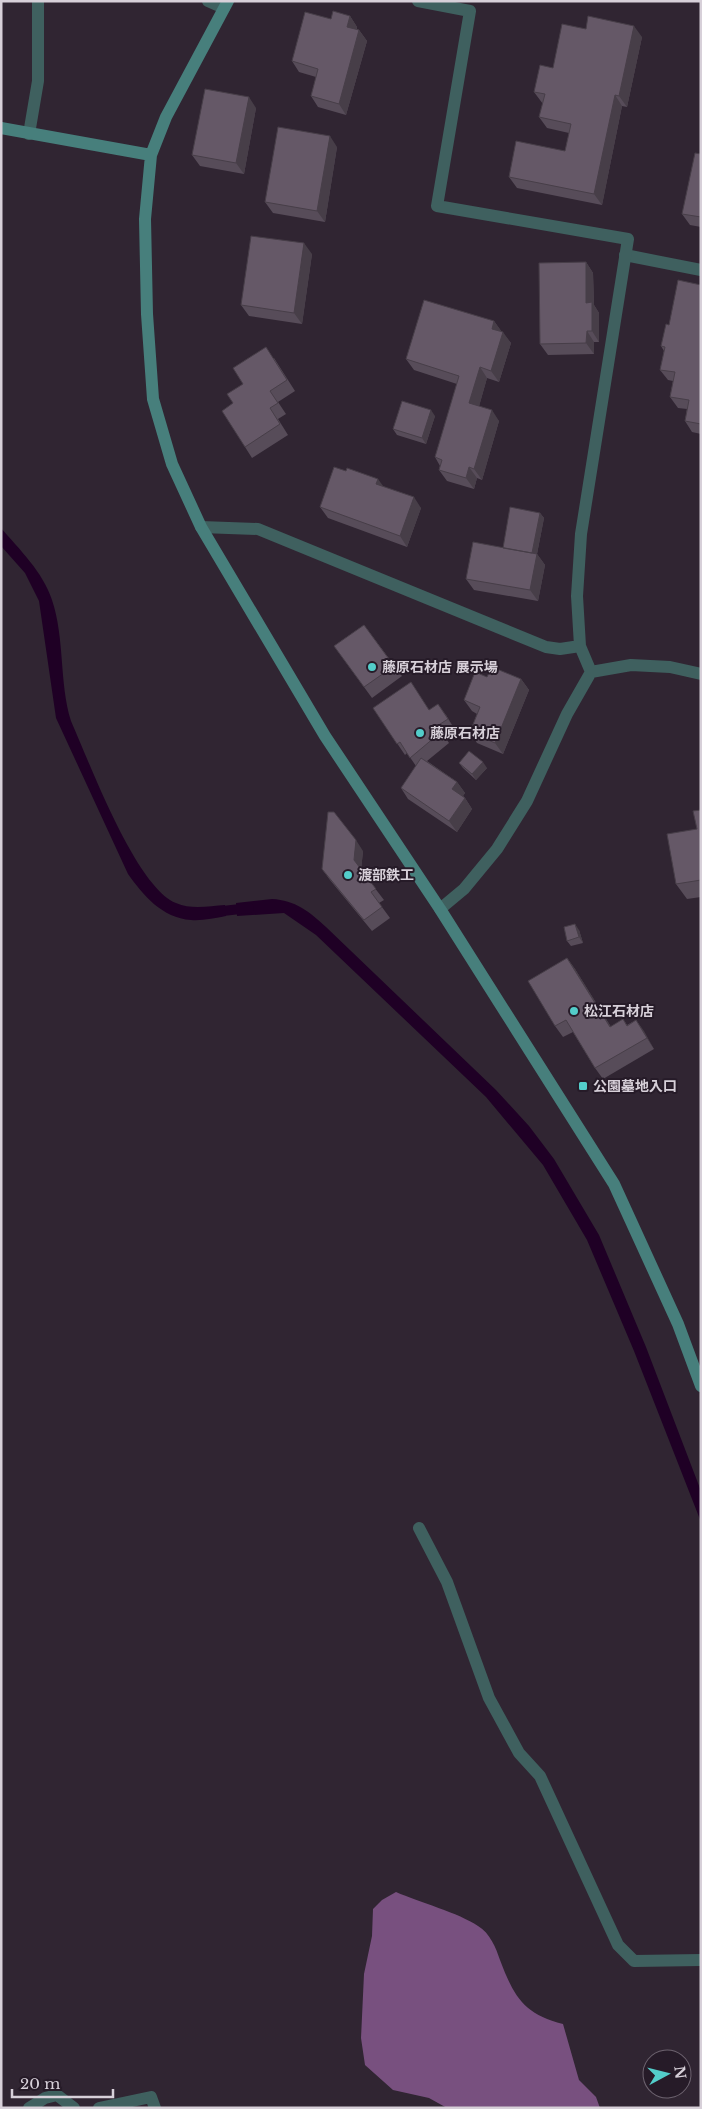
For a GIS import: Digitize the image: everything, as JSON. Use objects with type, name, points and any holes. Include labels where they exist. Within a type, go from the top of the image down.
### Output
[{"type":"street","points":[[29,134],[38,81],[38,1]]},
{"type":"street","points":[[208,1],[226,5],[166,117],[151,155],[145,219],[146,314],[153,399],[172,464],[201,527],[326,736],[440,909],[614,1184],[678,1324],[701,1386]]},
{"type":"street","points":[[418,1],[470,11],[437,206],[628,239],[581,534],[578,596],[580,646],[591,672]]},
{"type":"street","points":[[1,128],[151,155]]},
{"type":"street","points":[[626,255],[701,270]]},
{"type":"street","points":[[201,527],[258,528],[546,647],[560,649],[580,646]]},
{"type":"street","points":[[591,672],[631,665],[670,667],[701,674]]},
{"type":"street","points":[[440,909],[464,889],[497,849],[527,801],[567,714],[591,672]]},
{"type":"street","points":[[419,1528],[447,1582],[489,1698],[519,1753],[540,1776],[618,1945],[634,1961],[701,1960]]},
{"type":"street","points":[[29,2108],[46,2098],[57,2095],[74,2108]]},
{"type":"street","points":[[99,2108],[151,2097],[155,2108]]},
{"type":"shaded area","points":[[1,528],[37,570],[48,590],[59,630],[65,691],[71,721],[102,793],[130,850],[145,874],[161,892],[176,903],[194,907],[225,905],[226,916],[195,920],[171,915],[154,904],[128,874],[56,718],[39,601],[25,573],[1,546]]},
{"type":"shaded area","points":[[272,899],[295,904],[314,916],[326,927],[496,1090],[529,1126],[554,1159],[599,1235],[646,1347],[701,1491],[701,1522],[634,1351],[587,1240],[543,1165],[486,1097],[316,935],[284,913],[237,916],[236,903]]},
{"type":"shaded area","points":[[396,1892],[470,1921],[486,1933],[494,1946],[510,1984],[522,2002],[539,2015],[563,2024],[579,2080],[596,2097],[600,2108],[447,2108],[429,2098],[393,2090],[365,2065],[361,2038],[364,1974],[372,1936],[373,1909],[382,1900]]},
{"type":"building","points":[[333,11],[350,16],[347,27],[359,30],[339,104],[311,96],[318,69],[292,61],[305,12],[331,19]]},
{"type":"building","points":[[588,16],[634,26],[619,96],[615,95],[594,194],[509,177],[516,141],[565,151],[571,124],[539,117],[545,94],[534,92],[540,65],[553,68],[562,24],[586,29]]},
{"type":"building","points":[[205,89],[249,97],[236,163],[192,155]]},
{"type":"building","points":[[278,127],[330,136],[317,211],[265,202]]},
{"type":"building","points":[[695,153],[701,154],[701,217],[682,214]]},
{"type":"building","points":[[251,236],[304,243],[294,313],[241,305]]},
{"type":"building","points":[[586,262],[586,303],[592,302],[592,331],[587,331],[586,343],[540,344],[539,263]]},
{"type":"building","points":[[678,280],[701,285],[701,424],[685,421],[689,400],[670,397],[675,372],[660,370],[665,347],[661,346],[666,324],[669,325]]},
{"type":"building","points":[[424,300],[494,321],[492,329],[503,332],[491,371],[480,367],[469,403],[492,410],[474,469],[469,467],[466,478],[439,470],[442,460],[435,457],[459,376],[406,359]]},
{"type":"building","points":[[266,347],[287,380],[270,391],[278,403],[270,408],[280,424],[245,447],[222,411],[233,403],[227,394],[243,384],[233,368]]},
{"type":"building","points":[[402,401],[431,410],[422,438],[393,429]]},
{"type":"building","points":[[334,467],[346,471],[347,468],[378,479],[376,484],[414,497],[400,536],[320,507]]},
{"type":"building","points":[[510,507],[540,513],[532,553],[503,548]]},
{"type":"building","points":[[473,542],[537,554],[530,590],[466,579]]},
{"type":"building","name":"藤原石材店 展示場","points":[[364,625],[394,666],[364,687],[334,646]]},
{"type":"building","points":[[492,667],[521,679],[495,743],[470,732],[480,707],[464,700],[475,672],[487,677]]},
{"type":"building","name":"藤原石材店","points":[[411,682],[429,710],[438,704],[448,719],[437,726],[441,732],[410,758],[400,742],[397,744],[373,708]]},
{"type":"building","points":[[469,751],[483,762],[472,774],[459,763]]},
{"type":"building","points":[[421,758],[457,782],[452,789],[465,798],[449,821],[401,788]]},
{"type":"building","points":[[701,810],[701,880],[676,884],[667,834],[697,829],[693,811]]},
{"type":"building","name":"渡部鉄工","points":[[328,812],[334,812],[356,840],[354,860],[376,889],[371,892],[382,907],[364,920],[322,869]]},
{"type":"building","points":[[575,924],[579,937],[567,941],[564,927]]},
{"type":"building","name":"松江石材店","points":[[567,958],[610,1027],[623,1019],[627,1026],[636,1020],[647,1038],[595,1068],[566,1020],[555,1026],[528,981]]},
{"type":"waterway","points":[[214,912],[249,908]]},
{"type":"place","name":"藤原石材店 展示場","points":[[372,667]]},
{"type":"place","name":"藤原石材店","points":[[420,733]]},
{"type":"place","name":"渡部鉄工","points":[[348,875]]},
{"type":"place","name":"松江石材店","points":[[574,1011]]},
{"type":"place","name":"公園墓地入口","points":[[583,1086]]}]
